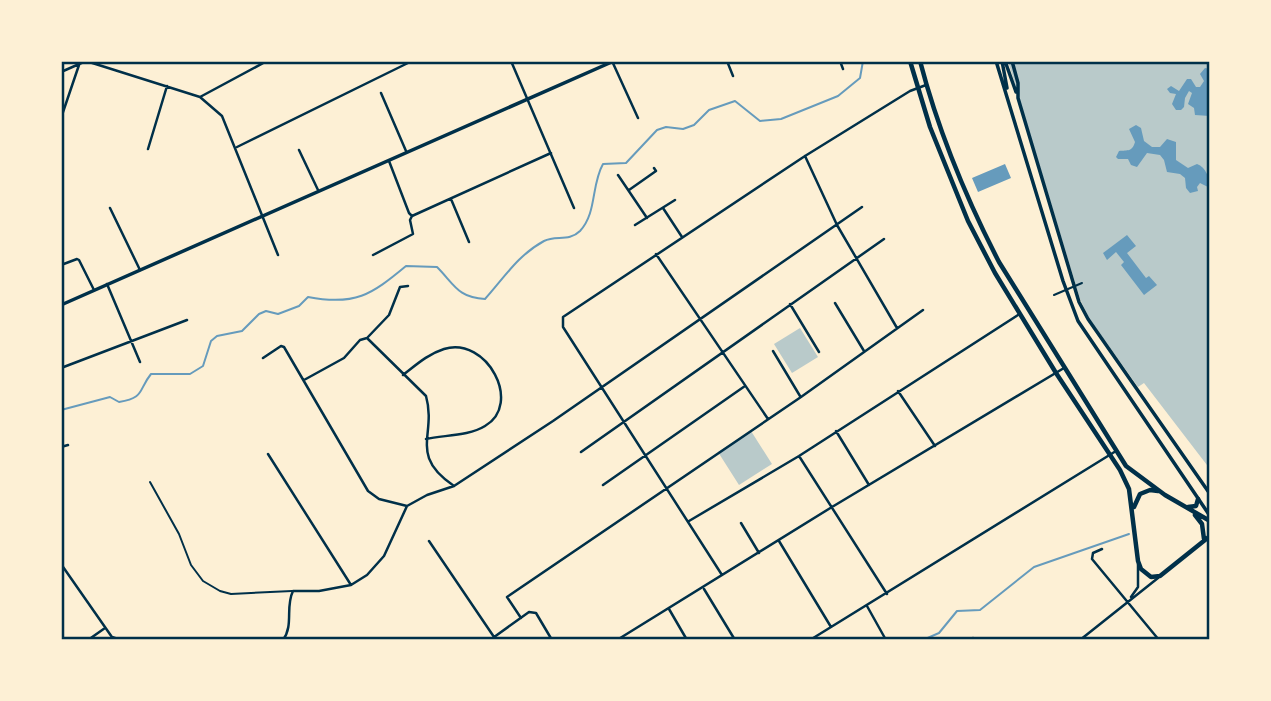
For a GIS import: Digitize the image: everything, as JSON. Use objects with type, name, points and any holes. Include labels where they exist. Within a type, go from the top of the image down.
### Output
[{"type":"main road","points":[[61,305],[613,61]]},
{"type":"main road","points":[[910,61],[930,127],[968,222],[995,273],[1129,489],[1138,561],[1146,574],[1151,577],[1160,576],[1210,536]]},
{"type":"main road","points":[[920,61],[943,134],[987,238],[1116,452],[1126,466],[1165,495],[1210,521]]},
{"type":"main road","points":[[996,61],[1010,100],[1060,274],[1078,321],[1210,516]]},
{"type":"main road","points":[[1003,61],[1010,100]]},
{"type":"main road","points":[[1003,61],[1018,97],[1079,302],[1087,318],[1210,494]]},
{"type":"main road","points":[[1012,61],[1018,83],[1018,97]]},
{"type":"main road","points":[[1134,517],[1135,502],[1140,494],[1153,490],[1165,495]]},
{"type":"main road","points":[[1184,506],[1194,506],[1198,499]]},
{"type":"main road","points":[[1184,506],[1201,522],[1204,539]]},
{"type":"street","points":[[61,72],[86,61],[200,97],[222,116],[237,147],[278,255]]},
{"type":"street","points":[[200,97],[267,61]]},
{"type":"street","points":[[237,147],[412,61]]},
{"type":"street","points":[[511,61],[574,208]]},
{"type":"street","points":[[613,61],[638,118]]},
{"type":"street","points":[[727,61],[733,76]]},
{"type":"street","points":[[840,61],[844,69]]},
{"type":"street","points":[[61,118],[79,65]]},
{"type":"street","points":[[722,575],[561,322],[564,315],[805,156],[926,85]]},
{"type":"street","points":[[149,149],[167,86]]},
{"type":"street","points":[[381,93],[406,153]]},
{"type":"street","points":[[299,150],[318,190]]},
{"type":"street","points":[[412,216],[551,153]]},
{"type":"street","points":[[805,156],[836,225],[897,328]]},
{"type":"street","points":[[388,160],[412,216]]},
{"type":"street","points":[[629,190],[656,171],[654,168]]},
{"type":"street","points":[[618,174],[647,218]]},
{"type":"street","points":[[451,199],[469,242]]},
{"type":"street","points":[[635,225],[675,200]]},
{"type":"street","points":[[150,482],[191,565],[203,581],[220,591],[231,594],[319,591],[351,585],[367,575],[384,556],[407,506],[427,495],[454,486],[602,388],[862,207]]},
{"type":"street","points":[[110,208],[140,270]]},
{"type":"street","points":[[663,208],[682,237]]},
{"type":"street","points":[[373,256],[413,234],[410,219],[412,216]]},
{"type":"street","points":[[581,452],[884,239]]},
{"type":"street","points":[[656,254],[768,419]]},
{"type":"street","points":[[61,265],[77,259],[94,290]]},
{"type":"street","points":[[1054,295],[1082,283]]},
{"type":"street","points":[[107,284],[139,362]]},
{"type":"street","points":[[304,380],[344,358],[360,340],[367,338],[389,315],[400,288],[408,286]]},
{"type":"street","points":[[835,303],[864,351]]},
{"type":"street","points":[[790,304],[819,352]]},
{"type":"street","points":[[521,618],[507,597],[801,397],[923,310]]},
{"type":"street","points":[[690,521],[799,456],[1020,314]]},
{"type":"street","points":[[61,368],[187,320]]},
{"type":"street","points":[[367,338],[426,396],[426,439],[430,463],[454,486]]},
{"type":"street","points":[[263,358],[282,346],[368,491],[379,499],[407,506]]},
{"type":"street","points":[[403,375],[421,360],[441,350],[456,347],[480,355],[494,372],[500,396],[498,410],[492,421],[476,430],[426,439]]},
{"type":"street","points":[[773,351],[801,397]]},
{"type":"street","points":[[617,640],[1064,368]]},
{"type":"street","points":[[603,485],[745,386]]},
{"type":"street","points":[[898,391],[935,446]]},
{"type":"street","points":[[836,432],[869,485]]},
{"type":"street","points":[[61,447],[68,445]]},
{"type":"street","points":[[810,640],[1116,452]]},
{"type":"street","points":[[268,454],[351,585]]},
{"type":"street","points":[[799,456],[887,594]]},
{"type":"street","points":[[741,523],[759,553]]},
{"type":"street","points":[[429,541],[492,638],[530,612],[536,613],[552,640]]},
{"type":"street","points":[[779,541],[831,627]]},
{"type":"street","points":[[1102,548],[1091,556],[1159,640]]},
{"type":"street","points":[[1128,601],[1138,587],[1138,561]]},
{"type":"street","points":[[61,564],[105,628],[113,638],[121,640]]},
{"type":"street","points":[[1080,640],[1160,576]]},
{"type":"street","points":[[703,587],[735,640]]},
{"type":"street","points":[[283,640],[289,630],[290,597],[293,591]]},
{"type":"street","points":[[867,606],[886,640]]},
{"type":"street","points":[[668,608],[687,640]]},
{"type":"street","points":[[88,640],[105,628]]},
{"type":"street","points":[[1205,640],[1210,636]]},
{"type":"shaded area","points":[[1008,61],[1210,61],[1210,469],[1144,383],[1138,387],[1089,318],[1080,299]]},
{"type":"shaded area","points":[[800,328],[818,357],[792,373],[774,344]]},
{"type":"shaded area","points":[[751,431],[772,464],[739,485],[718,452]]},
{"type":"water","points":[[1205,68],[1210,69],[1210,116],[1195,115],[1194,108],[1188,104],[1192,93],[1189,91],[1184,107],[1176,110],[1172,104],[1176,94],[1167,89],[1171,86],[1179,91],[1187,79],[1200,87],[1204,81],[1200,74]]},
{"type":"water","points":[[1136,125],[1141,128],[1144,141],[1152,147],[1160,147],[1167,139],[1176,142],[1176,160],[1188,168],[1197,164],[1203,168],[1210,188],[1200,183],[1198,191],[1190,193],[1186,188],[1185,178],[1180,174],[1167,172],[1160,155],[1147,153],[1137,167],[1131,165],[1128,159],[1118,159],[1116,157],[1119,151],[1129,150],[1134,145],[1129,129]]},
{"type":"water","points":[[1005,164],[1011,178],[978,192],[972,178]]},
{"type":"water","points":[[1127,235],[1136,246],[1127,253],[1146,278],[1149,276],[1157,285],[1144,295],[1121,265],[1124,262],[1116,252],[1107,260],[1103,253]]},
{"type":"waterway","points":[[61,410],[110,397],[119,402],[133,398],[151,374],[190,374],[203,366],[211,341],[217,336],[242,331],[259,314],[266,311],[278,314],[299,306],[308,297],[338,300],[362,296],[406,266],[437,267],[462,293],[485,299],[519,260],[535,247],[549,239],[571,236],[580,231],[589,216],[603,164],[626,163],[657,130],[666,127],[683,129],[694,125],[709,110],[735,101],[760,121],[781,119],[838,96],[860,78],[863,61]]},
{"type":"waterway","points":[[923,640],[939,633],[957,611],[980,610],[1034,567],[1129,534]]}]
